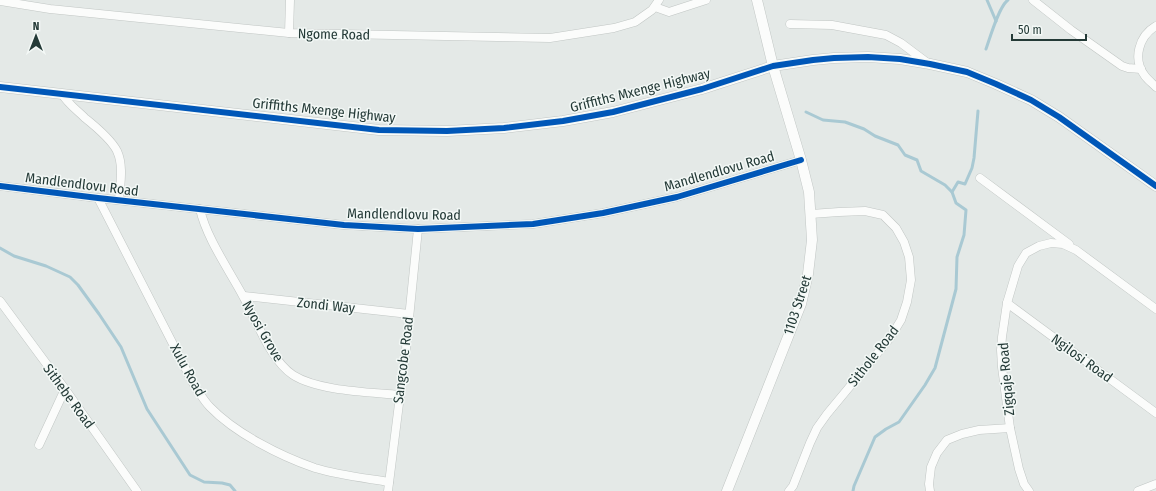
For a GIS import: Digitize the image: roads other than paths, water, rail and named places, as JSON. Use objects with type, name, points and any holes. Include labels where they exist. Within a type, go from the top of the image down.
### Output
[{"type":"street","points":[[289,33],[290,0]]},
{"type":"street","points":[[657,3],[669,12],[706,0]]},
{"type":"street","name":"1103 Street","points":[[728,491],[801,304],[808,274],[812,240],[809,192],[773,66],[757,0]]},
{"type":"street","points":[[1033,0],[1071,30],[1122,66],[1142,69]]},
{"type":"street","name":"Ngome Road","points":[[0,2],[50,9],[289,33],[550,38],[614,28],[635,22],[652,10],[657,3]]},
{"type":"street","points":[[790,24],[832,25],[886,35],[902,43],[930,64]]},
{"type":"street","points":[[1156,26],[1145,36],[1139,48],[1139,62],[1144,75],[1156,87]]},
{"type":"street","name":"Griffiths Mxenge Highway","points":[[0,87],[378,130],[447,131],[504,128],[563,121],[613,112],[702,89],[773,66],[813,60],[868,57],[900,59],[967,72],[1031,100],[1059,117],[1156,186]]},
{"type":"street","points":[[62,94],[71,106],[100,131],[113,145],[117,152],[120,162],[119,200]]},
{"type":"street","name":"Mandlendlovu Road","points":[[0,186],[344,225],[418,229],[533,224],[603,213],[677,197],[801,160]]},
{"type":"street","points":[[980,178],[1076,250]]},
{"type":"street","name":"Xulu Road","points":[[98,198],[194,385],[209,407],[250,438],[283,455],[315,468],[389,482]]},
{"type":"street","name":"Nyosi Grove","points":[[200,209],[211,236],[244,296],[270,349],[281,364],[292,374],[308,382],[330,388],[399,394]]},
{"type":"street","name":"Sithole Road","points":[[789,491],[793,486],[817,428],[890,338],[901,320],[911,280],[908,257],[904,242],[896,228],[883,216],[865,211],[811,214]]},
{"type":"street","name":"Sangcobe Road","points":[[388,491],[399,394],[406,348],[418,229]]},
{"type":"street","name":"Zigqaje Road","points":[[1029,491],[1024,484],[1019,469],[1010,428],[1001,350],[1007,303],[1018,266],[1026,253],[1039,246],[1051,243],[1063,244],[1076,250],[1156,309]]},
{"type":"street","name":"Zondi Way","points":[[244,296],[409,314]]},
{"type":"street","name":"Sithebe Road","points":[[0,301],[65,389],[137,491]]},
{"type":"street","name":"Ngilosi Road","points":[[1007,303],[1156,413]]},
{"type":"street","points":[[39,445],[65,389]]},
{"type":"street","points":[[930,491],[929,484],[931,467],[937,453],[947,440],[962,434],[979,430],[1010,428]]},
{"type":"street","points":[[1138,491],[1156,484]]},
{"type":"waterway","points":[[987,0],[996,21]]},
{"type":"waterway","points":[[986,49],[998,15],[1008,0]]},
{"type":"waterway","points":[[853,491],[875,437],[899,422],[935,368],[956,289],[957,257],[964,235],[966,210],[956,203],[952,192],[958,182],[965,184],[972,168],[978,111]]},
{"type":"waterway","points":[[806,112],[823,120],[845,122],[898,145],[905,155],[917,160],[921,171],[945,185],[952,192]]},
{"type":"waterway","points":[[0,248],[14,256],[46,266],[70,277],[78,285],[121,347],[147,409],[190,475],[204,482],[230,485],[235,491]]}]
